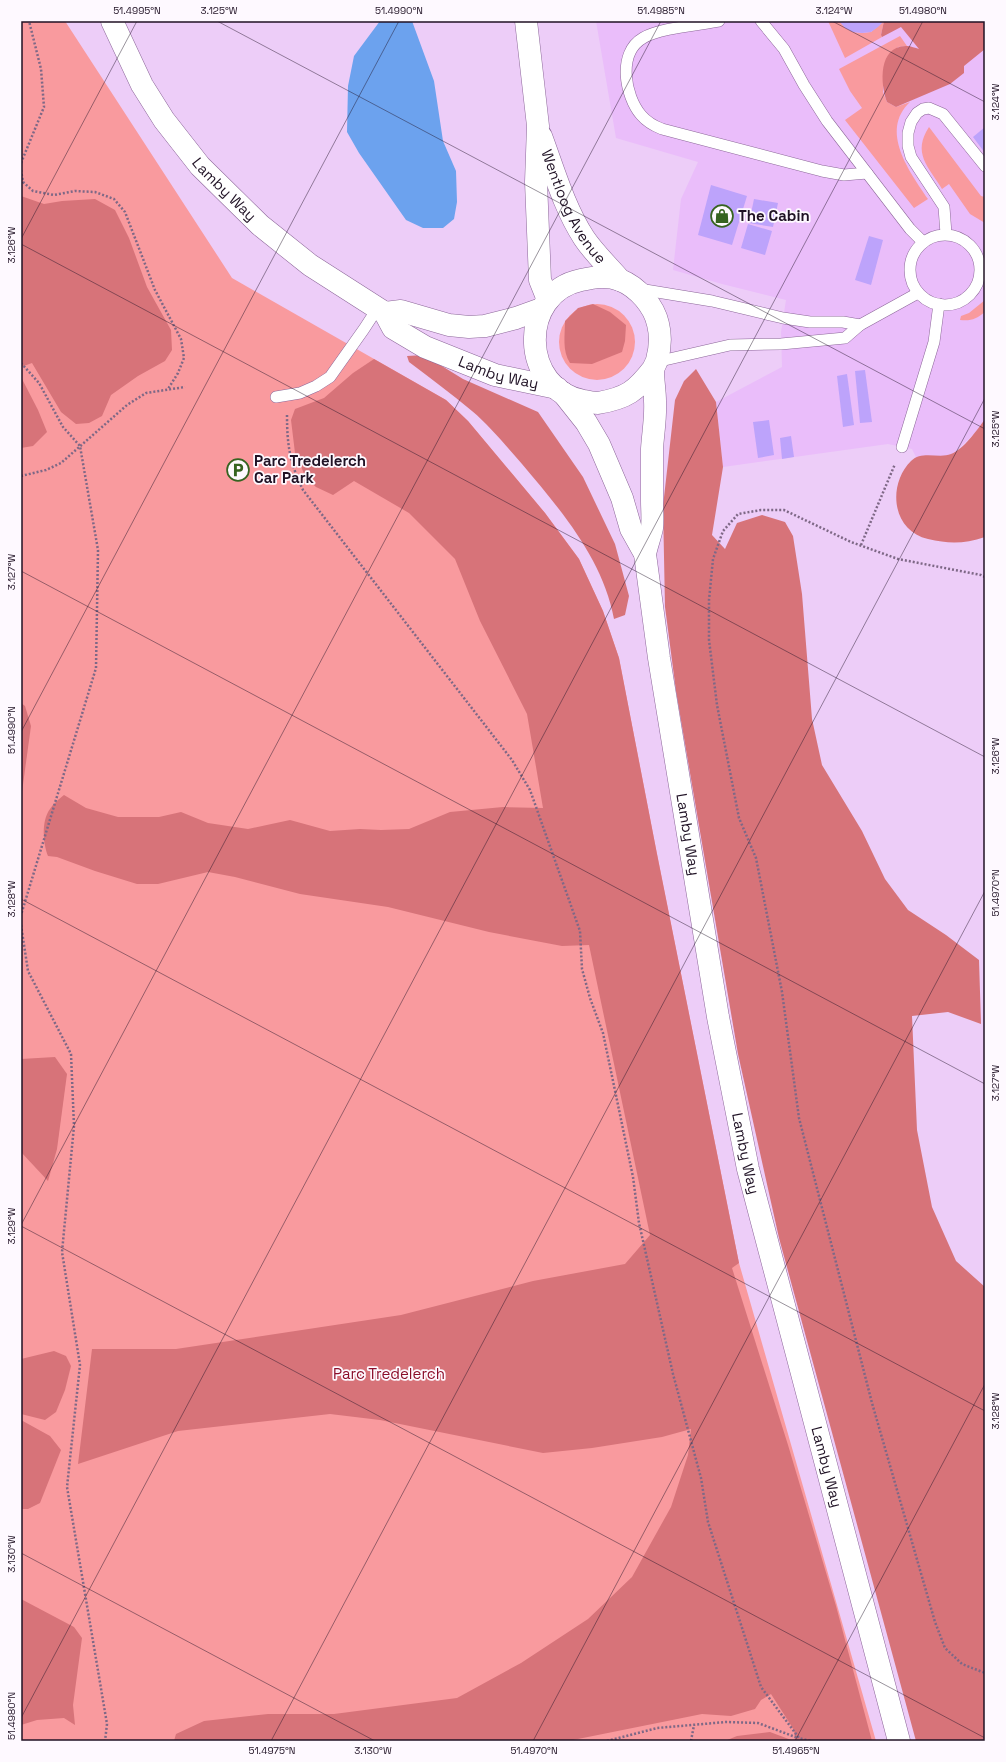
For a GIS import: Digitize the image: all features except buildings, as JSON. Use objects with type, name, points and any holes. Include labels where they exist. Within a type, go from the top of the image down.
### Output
[{"type":"street","name":"Lamby Way","points":[[112,21],[142,85],[164,120],[200,166],[260,225],[310,265],[381,311],[393,328],[425,347],[494,375],[560,391],[586,422],[600,444],[622,498],[631,529],[645,554],[660,666],[718,1017],[748,1169],[899,1741]]},
{"type":"street","name":"Wentloog Avenue","points":[[526,21],[538,126],[536,182],[539,266],[544,305]]},
{"type":"street","name":"Wentloog Avenue","points":[[538,126],[563,197],[574,220],[585,239],[628,284]]},
{"type":"street","points":[[381,311],[401,311],[443,323],[469,327],[484,326],[516,318],[544,305],[570,282],[599,276],[628,284],[649,304],[658,324],[660,346],[655,366],[639,387],[624,397],[597,403],[576,399],[560,391],[543,373],[535,355],[534,330],[544,305]]},
{"type":"street","name":"Lamby Way","points":[[645,554],[652,527],[653,435],[656,402],[655,366]]},
{"type":"lane","points":[[719,21],[653,34],[642,38],[631,51],[626,66],[626,83],[631,100],[641,115],[651,124],[662,129],[822,171],[844,175],[867,173]]},
{"type":"lane","points":[[761,21],[784,49],[807,90],[827,121],[910,229],[923,242]]},
{"type":"lane","points":[[946,234],[944,207],[911,157],[908,146],[908,133],[911,122],[917,113],[923,109],[930,108],[943,114],[985,166]]},
{"type":"lane","points":[[946,234],[957,236],[966,241],[982,256],[978,282],[972,293],[963,300],[951,304],[939,304],[928,300],[918,293],[910,272],[911,261],[916,250],[923,242],[938,235],[946,234]]},
{"type":"lane","points":[[628,284],[712,301],[789,319],[821,322],[843,322],[860,325]]},
{"type":"lane","points":[[655,366],[730,345],[781,344],[845,338],[860,325],[918,293]]},
{"type":"lane","points":[[902,447],[934,342],[939,304]]},
{"type":"lane","points":[[276,397],[300,393],[316,386],[330,377],[364,329],[381,311]]},
{"type":"path","points":[[21,163],[44,107],[41,69],[29,21]]},
{"type":"path","points":[[21,170],[23,182],[33,191],[54,195],[75,191],[95,192],[114,199],[125,212],[155,290],[181,339],[184,358],[178,373],[168,389]]},
{"type":"path","points":[[21,363],[39,383],[63,427],[80,446],[98,550],[96,668],[21,915]]},
{"type":"path","points":[[21,476],[46,470],[61,463],[71,456],[80,446],[127,405],[146,393],[185,387]]},
{"type":"path","points":[[287,408],[287,443],[293,469],[303,490],[512,760],[530,790],[580,931],[582,969],[590,998],[603,1033],[632,1177],[639,1223],[673,1374],[701,1478],[708,1522],[761,1687],[799,1738]]},
{"type":"path","points":[[861,545],[902,447]]},
{"type":"path","points":[[985,577],[950,568],[898,559],[861,545],[784,510],[761,510],[738,514],[723,531],[713,560],[709,600],[709,640],[717,705],[739,818],[756,858],[782,992],[799,1118],[872,1403],[935,1622],[945,1648],[962,1664],[985,1673]]},
{"type":"path","points":[[21,925],[28,971],[71,1054],[74,1126],[62,1252],[80,1365],[67,1487],[107,1724],[105,1741]]},
{"type":"path","points":[[607,1741],[657,1728],[726,1722],[758,1723],[811,1741]]},
{"type":"path","points":[[691,1741],[694,1725]]},
{"type":"shaded area","points":[[596,21],[985,21],[985,419],[975,433],[955,452],[950,455],[918,461],[912,449],[888,444],[723,467],[716,402],[782,367],[781,332],[786,300],[673,270],[681,199],[698,162],[616,138]]},
{"type":"green space","name":"Parc Tredelerch","points":[[21,21],[65,21],[232,278],[446,400],[468,421],[545,513],[579,559],[603,611],[619,658],[739,1263],[876,1741],[21,1741]]},
{"type":"green space","points":[[828,21],[839,21],[853,32],[862,33],[871,32],[884,21],[881,35],[882,37],[845,58]]},
{"type":"green space","points":[[884,21],[985,21],[985,49],[964,66],[964,73],[950,84],[896,107],[887,102],[883,86],[886,59],[891,52],[898,47],[908,46],[919,49],[901,27],[882,37],[881,35]]},
{"type":"green space","points":[[900,36],[907,46],[898,47],[883,70],[883,92],[887,102],[896,107],[910,102],[901,113],[897,126],[897,138],[906,164],[928,199],[914,208],[845,120],[862,108],[850,91],[839,69]]},
{"type":"green space","points":[[929,127],[981,196],[985,197],[985,223],[970,214],[949,184],[942,189],[927,166],[922,152],[922,144]]},
{"type":"green space","points":[[21,196],[44,204],[62,201],[95,199],[115,210],[129,238],[147,287],[171,330],[172,350],[165,361],[138,376],[111,395],[102,416],[89,423],[76,424],[61,412],[32,363],[21,367]]},
{"type":"green space","points":[[985,300],[985,312],[974,319],[960,320],[961,316],[969,313]]},
{"type":"green space","points":[[593,304],[610,312],[626,325],[625,341],[622,352],[592,364],[570,363],[567,358],[565,348],[565,321],[578,308]]},
{"type":"green space","points":[[597,304],[612,307],[624,315],[632,327],[635,342],[632,357],[624,369],[612,377],[597,380],[582,377],[570,369],[562,357],[559,342],[562,327],[570,315],[582,307]]},
{"type":"green space","points":[[424,355],[463,379],[538,412],[583,477],[615,544],[629,596],[625,615],[614,619],[608,597],[590,555],[565,517],[536,481],[485,423],[457,398],[409,362],[407,356]]},
{"type":"green space","points":[[374,359],[446,400],[468,421],[545,513],[579,559],[603,611],[619,658],[739,1263],[732,1268],[788,1445],[836,1606],[872,1741],[795,1741],[794,1730],[771,1694],[761,1700],[755,1709],[731,1716],[702,1714],[568,1741],[174,1741],[176,1734],[204,1721],[268,1714],[334,1714],[457,1698],[521,1663],[588,1619],[632,1577],[671,1507],[688,1455],[691,1429],[662,1437],[592,1448],[543,1453],[380,1420],[330,1414],[178,1431],[78,1464],[92,1349],[176,1349],[401,1315],[533,1281],[625,1264],[650,1235],[589,945],[562,946],[489,932],[388,907],[300,894],[235,877],[208,872],[158,884],[137,884],[57,857],[48,856],[46,851],[44,839],[45,820],[51,807],[64,795],[86,808],[118,817],[159,817],[181,812],[208,823],[248,829],[290,820],[330,831],[360,829],[409,829],[450,812],[503,807],[543,808],[527,714],[480,621],[455,559],[409,513],[354,481],[333,495],[316,487],[306,478],[295,453],[291,420],[295,409],[324,398],[353,373]]},
{"type":"green space","points":[[696,369],[716,402],[723,467],[712,535],[725,549],[737,523],[762,515],[785,522],[793,536],[802,594],[812,719],[822,765],[862,831],[885,879],[908,910],[946,935],[979,960],[981,1024],[948,1012],[912,1016],[917,1130],[932,1207],[956,1261],[985,1287],[985,1741],[916,1741],[779,1238],[738,1054],[676,691],[665,607],[663,506],[675,400],[684,381]]},
{"type":"green space","points":[[21,377],[38,410],[47,432],[33,446],[21,448]]},
{"type":"green space","points":[[985,419],[985,537],[963,542],[943,542],[928,539],[916,534],[907,527],[900,517],[897,506],[896,494],[898,482],[903,471],[911,461],[920,456],[941,456],[956,452],[970,439]]},
{"type":"green space","points":[[21,703],[25,706],[31,726],[21,799]]},
{"type":"green space","points":[[55,1057],[67,1074],[57,1149],[48,1181],[21,1152],[21,1059]]},
{"type":"green space","points":[[54,1351],[66,1356],[71,1366],[65,1390],[56,1412],[45,1420],[21,1414],[21,1359]]},
{"type":"green space","points":[[21,1420],[50,1436],[61,1450],[40,1503],[28,1509],[21,1509]]},
{"type":"green space","points":[[21,1599],[74,1627],[82,1638],[73,1705],[75,1725],[64,1718],[37,1720],[21,1725]]},
{"type":"green space","points":[[770,1732],[794,1741],[725,1741],[737,1736]]},
{"type":"water","points":[[380,21],[412,21],[434,81],[443,141],[456,171],[457,202],[454,219],[443,228],[423,228],[406,220],[359,153],[347,132],[348,86],[354,56]]},
{"type":"place","name":"The Cabin","points":[[722,216]]},
{"type":"place","name":"Parc Tredelerch Car Park","points":[[238,470]]}]
